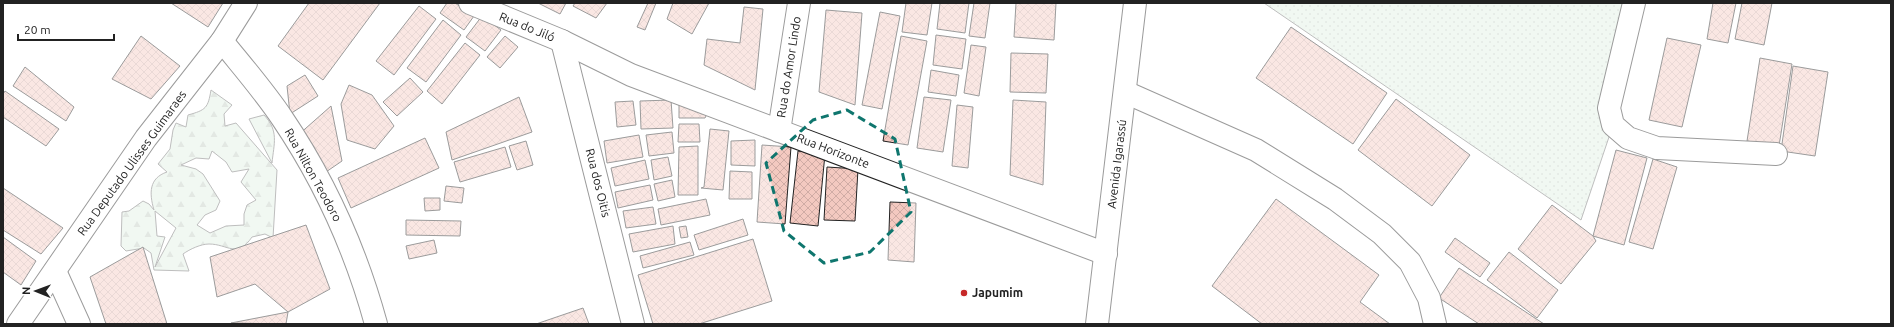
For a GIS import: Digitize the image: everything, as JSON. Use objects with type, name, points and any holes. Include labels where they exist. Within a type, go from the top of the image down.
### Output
[{"type":"street","name":"Rua Deputado Ulisses Guimaraes","points":[[18,324],[146,138],[222,41],[246,3]]},
{"type":"street","name":"Rua do Jiló","points":[[470,3],[562,41]]},
{"type":"street","name":"Rua do Amor Lindo","points":[[779,131],[799,3]]},
{"type":"street","name":"Avenida Igarassú","points":[[1097,324],[1135,3]]},
{"type":"street","points":[[1634,3],[1609,108],[1613,125],[1628,138],[1657,148],[1776,154]]},
{"type":"street","name":"Rua Nilton Teodoro","points":[[222,41],[281,117],[309,161],[337,215],[376,324]]},
{"type":"street","name":"Rua Horizonte","points":[[562,41],[631,75],[1106,254]]},
{"type":"street","name":"Rua dos Oitis","points":[[562,41],[633,324]]},
{"type":"street","points":[[1125,92],[1256,150],[1335,199],[1382,234],[1410,262],[1428,298],[1435,324]]},
{"type":"street","points":[[55,271],[79,324]]},
{"type":"highlighted area","points":[[847,110],[895,139],[911,212],[870,252],[824,263],[784,231],[766,163],[813,120]]},
{"type":"green space","points":[[1264,3],[1632,3],[1610,134],[1581,220]]},
{"type":"green space","points":[[211,90],[232,105],[224,114],[225,126],[236,123],[277,170],[273,238],[265,234],[252,237],[247,244],[237,249],[209,244],[203,245],[183,254],[189,271],[154,270],[151,253],[144,248],[126,251],[121,246],[122,212],[129,211],[143,201],[149,204],[154,210],[151,198],[152,187],[157,178],[167,172],[158,164],[170,149],[173,130],[176,123],[186,127],[188,115],[199,112],[207,105]],"holes":[[[212,151],[226,162],[232,172],[249,169],[241,182],[256,200],[247,205],[244,214],[244,225],[226,226],[210,233],[197,225],[205,215],[216,210],[220,201],[203,174],[196,169],[181,165],[196,158],[209,159]],[[155,211],[176,228],[155,267],[165,237],[157,236]]]},
{"type":"green space","points":[[264,115],[272,126],[274,132],[272,163],[249,119]]},
{"type":"building","points":[[171,3],[223,3],[208,27]]},
{"type":"building","points":[[309,3],[380,3],[323,80],[278,46]]},
{"type":"building","points":[[447,3],[455,3],[474,16],[464,30],[440,13]]},
{"type":"building","points":[[538,3],[566,3],[560,14]]},
{"type":"building","points":[[575,3],[607,3],[596,18],[573,6]]},
{"type":"building","points":[[648,3],[656,3],[645,30],[637,27]]},
{"type":"building","points":[[673,3],[709,3],[692,34],[667,19]]},
{"type":"building","points":[[906,3],[932,3],[927,35],[902,32]]},
{"type":"building","points":[[940,3],[969,3],[965,33],[937,29]]},
{"type":"building","points":[[974,3],[990,3],[985,38],[969,36]]},
{"type":"building","points":[[1016,3],[1056,3],[1054,40],[1014,37]]},
{"type":"building","points":[[1713,3],[1736,3],[1728,43],[1707,39]]},
{"type":"building","points":[[1742,3],[1772,3],[1764,45],[1735,39]]},
{"type":"building","points":[[419,6],[436,19],[394,75],[376,61]]},
{"type":"building","points":[[744,7],[763,9],[755,90],[704,65],[707,39],[740,43]]},
{"type":"building","points":[[826,10],[862,13],[855,105],[819,92]]},
{"type":"building","points":[[880,12],[900,16],[882,109],[862,105]]},
{"type":"building","points":[[482,16],[501,30],[485,51],[466,37]]},
{"type":"building","points":[[443,20],[461,35],[426,82],[407,68]]},
{"type":"building","points":[[1291,27],[1387,93],[1353,144],[1256,78]]},
{"type":"building","points":[[936,35],[966,39],[962,69],[933,65]]},
{"type":"building","points":[[141,36],[180,66],[151,99],[112,79]]},
{"type":"building","points":[[505,36],[518,47],[500,68],[487,57]]},
{"type":"building","points":[[901,36],[927,41],[908,145],[883,141]]},
{"type":"building","points":[[1667,38],[1701,45],[1682,127],[1649,120]]},
{"type":"building","points":[[465,43],[480,55],[442,104],[427,91]]},
{"type":"building","points":[[971,45],[986,47],[979,96],[964,93]]},
{"type":"building","points":[[1011,53],[1048,54],[1046,93],[1010,92]]},
{"type":"building","points":[[1760,58],[1792,64],[1779,146],[1747,141]]},
{"type":"building","points":[[1793,66],[1828,72],[1815,156],[1781,151]]},
{"type":"building","points":[[25,67],[74,107],[66,121],[13,86]]},
{"type":"building","points":[[931,70],[959,75],[956,96],[928,92]]},
{"type":"building","points":[[305,75],[318,96],[290,114],[287,86]]},
{"type":"building","points":[[410,78],[423,92],[397,116],[383,102]]},
{"type":"building","points":[[349,85],[372,95],[394,126],[375,149],[347,140],[341,104]]},
{"type":"building","points":[[5,91],[59,129],[46,146],[3,117],[3,94]]},
{"type":"building","points":[[519,97],[532,132],[452,160],[446,132]]},
{"type":"building","points":[[924,97],[951,100],[943,152],[917,148]]},
{"type":"building","points":[[1396,99],[1470,155],[1432,206],[1358,150]]},
{"type":"building","points":[[671,100],[673,128],[641,129],[640,101]]},
{"type":"building","points":[[1013,100],[1046,102],[1043,185],[1010,175]]},
{"type":"building","points":[[633,101],[636,125],[617,127],[615,102]]},
{"type":"building","points":[[679,101],[708,112],[705,118],[679,118]]},
{"type":"building","points":[[957,105],[973,107],[968,168],[952,166]]},
{"type":"building","points":[[331,106],[342,161],[323,174],[297,136]]},
{"type":"building","points":[[679,124],[699,124],[700,142],[678,142]]},
{"type":"building","points":[[710,129],[729,131],[723,190],[701,188],[704,187]]},
{"type":"building","points":[[672,132],[674,153],[649,156],[646,135]]},
{"type":"building","points":[[639,135],[643,157],[607,163],[604,141]]},
{"type":"building","points":[[425,138],[439,168],[351,208],[338,178]]},
{"type":"building","points":[[755,140],[755,166],[731,165],[731,141]]},
{"type":"building","points":[[526,141],[533,165],[517,170],[509,146]]},
{"type":"building","points":[[762,145],[791,147],[785,224],[757,222]]},
{"type":"building","points":[[698,146],[698,195],[678,195],[679,147]]},
{"type":"building","points":[[505,147],[511,167],[460,182],[454,162]]},
{"type":"building","points":[[1616,150],[1647,158],[1624,245],[1593,236]]},
{"type":"building","points":[[798,151],[825,154],[818,226],[790,223]]},
{"type":"building","points":[[668,157],[672,176],[654,180],[651,160]]},
{"type":"building","points":[[1653,159],[1677,167],[1653,249],[1629,242]]},
{"type":"building","points":[[645,160],[649,179],[615,186],[611,168]]},
{"type":"building","points":[[827,167],[858,169],[855,221],[824,220]]},
{"type":"building","points":[[730,171],[752,172],[752,199],[729,199]]},
{"type":"building","points":[[672,180],[675,197],[658,201],[654,184]]},
{"type":"building","points":[[650,185],[653,200],[618,208],[615,192]]},
{"type":"building","points":[[446,186],[464,188],[462,203],[444,201]]},
{"type":"building","points":[[3,188],[63,228],[41,254],[3,230]]},
{"type":"building","points":[[424,198],[440,198],[440,210],[425,211]]},
{"type":"building","points":[[706,199],[710,215],[661,225],[658,209]]},
{"type":"building","points":[[1276,199],[1379,275],[1360,302],[1390,324],[1262,324],[1212,286]]},
{"type":"building","points":[[890,202],[916,203],[914,262],[888,260]]},
{"type":"building","points":[[1552,205],[1593,236],[1596,241],[1561,284],[1518,249]]},
{"type":"building","points":[[653,207],[656,224],[626,228],[623,211]]},
{"type":"building","points":[[743,219],[748,235],[699,250],[694,235]]},
{"type":"building","points":[[406,220],[461,221],[460,236],[406,235]]},
{"type":"building","points":[[306,225],[330,289],[288,312],[255,284],[217,297],[210,257]]},
{"type":"building","points":[[673,226],[675,244],[633,252],[629,234]]},
{"type":"building","points":[[686,226],[688,237],[681,238],[679,227]]},
{"type":"building","points":[[3,237],[36,261],[21,285],[3,272]]},
{"type":"building","points":[[1455,238],[1490,263],[1480,277],[1445,252]]},
{"type":"building","points":[[753,239],[772,301],[699,324],[653,324],[638,275]]},
{"type":"building","points":[[434,240],[437,253],[409,259],[406,246]]},
{"type":"building","points":[[690,242],[694,255],[643,268],[640,256]]},
{"type":"building","points":[[143,247],[167,324],[106,324],[90,277]]},
{"type":"building","points":[[1509,252],[1558,290],[1537,318],[1487,280]]},
{"type":"building","points":[[1459,268],[1544,324],[1479,324],[1439,298]]},
{"type":"building","points":[[583,308],[589,324],[536,324]]},
{"type":"building","points":[[288,312],[286,324],[231,323]]},
{"type":"place","name":"Japumim","points":[[964,293]]}]
